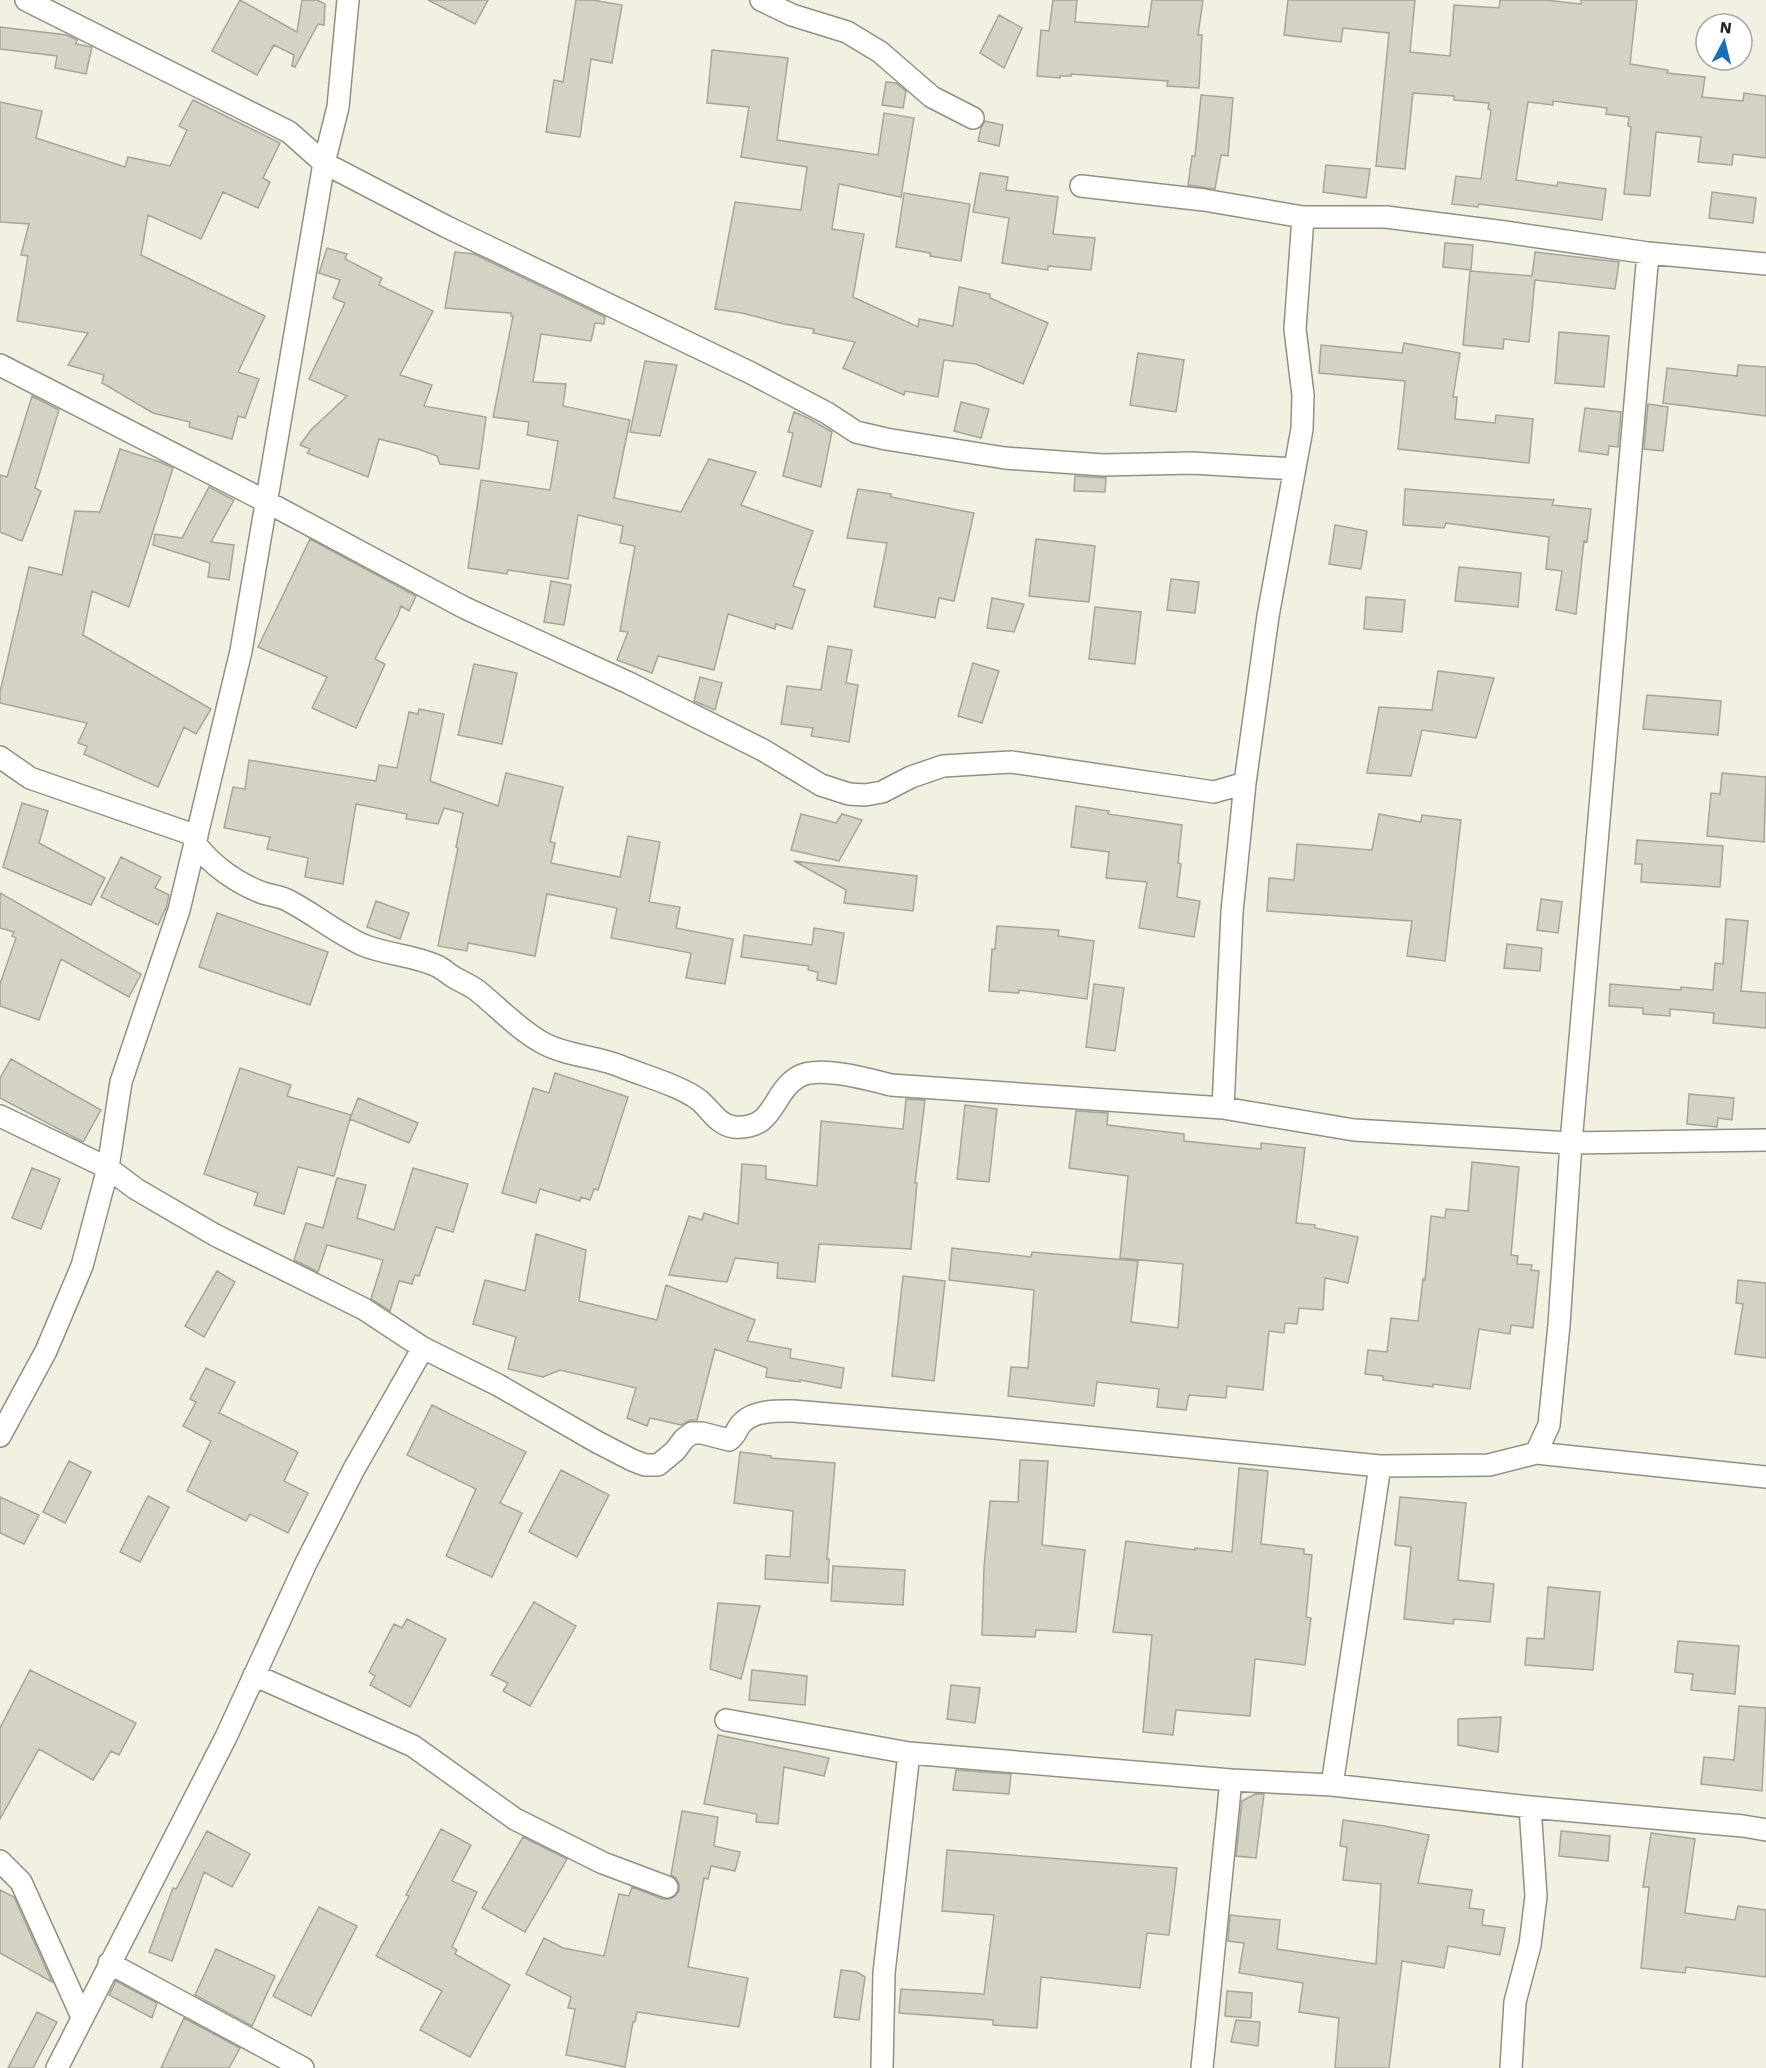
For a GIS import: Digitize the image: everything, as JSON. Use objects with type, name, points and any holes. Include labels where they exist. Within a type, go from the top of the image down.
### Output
[{"type":"street","points":[[26,0],[289,132],[324,163],[445,226],[751,373],[827,413],[856,432],[1005,458],[1103,465],[1192,463],[1294,469]]},
{"type":"street","points":[[0,1436],[46,1351],[82,1266],[108,1168],[122,1082],[179,910],[241,651],[324,163],[338,107],[348,0]]},
{"type":"street","points":[[761,0],[792,15],[847,32],[880,52],[932,97],[972,118]]},
{"type":"street","points":[[1081,186],[1204,200],[1303,217],[1386,217],[1648,253],[1766,264]]},
{"type":"street","points":[[1222,1108],[1232,912],[1245,783],[1268,615],[1302,429],[1303,395],[1295,329],[1303,217]]},
{"type":"street","points":[[1536,1453],[1549,1425],[1560,1325],[1571,1143],[1648,253]]},
{"type":"street","points":[[0,365],[267,502],[465,608],[640,688],[763,750],[821,785],[849,794],[865,795],[882,792],[911,777],[943,766],[1011,762],[1214,792],[1245,783]]},
{"type":"street","points":[[0,757],[30,778],[196,839],[206,857],[248,887],[284,898],[363,945],[426,961],[439,967],[477,990],[541,1042],[561,1051],[609,1062],[683,1091],[698,1100],[720,1123],[732,1127],[757,1124],[768,1114],[788,1085],[798,1076],[810,1073],[849,1075],[891,1085],[1222,1108],[1354,1130],[1571,1143],[1766,1140]]},
{"type":"street","points":[[1214,792],[1241,819]]},
{"type":"street","points":[[0,1116],[108,1168],[136,1190],[215,1235],[364,1309],[423,1348],[498,1385],[597,1442],[645,1465],[658,1465],[692,1433],[702,1433],[729,1440],[735,1436],[741,1423],[751,1417],[767,1412],[793,1411],[994,1428],[1380,1466],[1489,1465],[1536,1453],[1766,1477]]},
{"type":"street","points":[[57,2068],[226,1737],[311,1553],[354,1469],[423,1348]]},
{"type":"street","points":[[1332,1785],[1380,1466]]},
{"type":"street","points":[[254,1675],[412,1746],[514,1819],[603,1863],[667,1887]]},
{"type":"street","points":[[726,1720],[909,1753],[1231,1780],[1332,1785],[1766,1830]]},
{"type":"street","points":[[882,2068],[884,1973],[909,1753]]},
{"type":"street","points":[[1202,2068],[1231,1780]]},
{"type":"street","points":[[1511,2068],[1515,2002],[1530,1945],[1536,1896],[1530,1807]]},
{"type":"street","points":[[0,1861],[21,1882],[82,2018]]},
{"type":"street","points":[[109,1963],[303,2068]]},
{"type":"building","points":[[240,0],[297,32],[302,0],[317,0],[325,4],[324,25],[318,24],[295,67],[292,66],[294,55],[274,45],[257,75],[212,51]]},
{"type":"building","points":[[428,0],[488,0],[475,24]]},
{"type":"building","points":[[576,0],[622,5],[612,63],[591,59],[580,137],[546,132],[554,80],[563,82]]},
{"type":"building","points":[[1053,0],[1077,0],[1075,22],[1148,27],[1152,0],[1203,0],[1198,35],[1202,35],[1199,88],[1167,86],[1168,81],[1071,74],[1071,76],[1060,76],[1060,78],[1037,76],[1041,30],[1049,31]]},
{"type":"building","points":[[1288,0],[1415,0],[1410,52],[1450,56],[1454,5],[1499,8],[1500,0],[1545,0],[1581,4],[1581,0],[1637,0],[1630,64],[1668,70],[1667,73],[1705,77],[1702,97],[1743,101],[1744,93],[1766,96],[1766,158],[1733,154],[1732,165],[1698,162],[1701,137],[1656,132],[1650,196],[1624,194],[1631,127],[1628,126],[1629,117],[1606,114],[1607,108],[1553,101],[1553,105],[1528,102],[1516,180],[1557,186],[1558,182],[1606,189],[1602,220],[1479,204],[1478,207],[1452,204],[1456,176],[1481,179],[1491,110],[1488,109],[1489,103],[1454,100],[1454,96],[1413,93],[1405,169],[1376,166],[1389,33],[1343,28],[1341,42],[1284,35]]},
{"type":"building","points":[[999,15],[1022,28],[1004,68],[980,53]]},
{"type":"building","points":[[0,27],[67,35],[77,40],[76,44],[92,47],[86,74],[55,68],[57,56],[0,49]]},
{"type":"building","points":[[712,50],[788,58],[777,140],[878,155],[884,113],[914,118],[901,197],[839,184],[832,229],[864,234],[853,297],[918,327],[919,319],[953,326],[959,287],[990,294],[990,298],[1048,323],[1023,384],[976,364],[944,360],[938,397],[905,391],[904,395],[843,368],[855,342],[813,333],[814,329],[715,309],[735,202],[801,210],[807,167],[741,157],[749,107],[707,103]]},
{"type":"building","points":[[886,82],[896,83],[906,91],[903,108],[882,105]]},
{"type":"building","points":[[1201,95],[1233,98],[1228,156],[1221,155],[1215,189],[1188,185],[1192,156],[1195,156]]},
{"type":"building","points":[[193,100],[280,143],[263,178],[270,182],[258,208],[223,192],[201,239],[148,215],[141,255],[265,316],[238,372],[259,379],[245,418],[238,416],[232,439],[189,427],[190,422],[153,413],[102,383],[104,375],[68,365],[88,333],[17,321],[28,256],[21,255],[29,224],[0,222],[0,102],[42,111],[36,138],[125,167],[128,157],[170,166],[187,130],[179,126]]},
{"type":"building","points":[[985,121],[1003,125],[999,146],[978,141]]},
{"type":"building","points":[[1326,165],[1370,169],[1366,198],[1323,192]]},
{"type":"building","points":[[980,173],[1008,177],[1006,190],[1058,197],[1053,234],[1095,238],[1091,270],[1048,266],[1048,270],[1002,263],[1009,218],[973,212]]},
{"type":"building","points":[[1712,192],[1756,198],[1753,223],[1709,218]]},
{"type":"building","points":[[904,193],[970,204],[961,261],[896,247]]},
{"type":"building","points":[[1445,243],[1473,245],[1471,270],[1443,267]]},
{"type":"building","points":[[327,248],[347,254],[345,259],[382,278],[379,285],[433,311],[400,375],[432,385],[424,406],[486,417],[479,469],[440,464],[437,456],[379,439],[368,477],[307,453],[310,449],[300,445],[311,430],[347,396],[309,379],[345,303],[333,298],[340,280],[319,273]]},
{"type":"building","points":[[455,252],[474,254],[605,317],[604,324],[595,323],[591,341],[541,334],[533,382],[566,384],[563,406],[630,420],[614,498],[681,512],[709,459],[756,472],[741,505],[813,531],[793,586],[805,590],[792,629],[776,624],[775,629],[728,614],[714,670],[658,656],[652,673],[617,660],[628,632],[620,631],[635,546],[620,543],[623,526],[578,515],[568,579],[508,570],[507,574],[468,568],[481,480],[550,490],[558,441],[527,435],[529,422],[493,417],[513,316],[511,313],[445,308]]},
{"type":"building","points":[[1535,252],[1619,262],[1615,289],[1535,280],[1529,342],[1504,339],[1503,349],[1463,345],[1470,271],[1532,276]]},
{"type":"building","points":[[1559,332],[1609,336],[1604,387],[1555,383]]},
{"type":"building","points":[[1404,343],[1460,353],[1453,397],[1457,397],[1455,419],[1495,423],[1496,415],[1533,419],[1529,463],[1398,449],[1405,381],[1319,373],[1321,345],[1402,353]]},
{"type":"building","points":[[1138,353],[1184,360],[1176,412],[1130,405]]},
{"type":"building","points":[[645,361],[677,365],[660,436],[630,432]]},
{"type":"building","points":[[1738,365],[1766,367],[1766,416],[1663,403],[1667,368],[1737,376]]},
{"type":"building","points":[[32,396],[59,410],[35,488],[41,491],[22,541],[0,532],[0,475],[7,477]]},
{"type":"building","points":[[961,402],[989,409],[981,438],[954,431]]},
{"type":"building","points":[[1648,404],[1668,407],[1663,451],[1644,449]]},
{"type":"building","points":[[1585,408],[1621,412],[1618,447],[1609,446],[1608,455],[1579,451]]},
{"type":"building","points":[[794,412],[832,432],[821,487],[783,476],[793,433],[788,432]]},
{"type":"building","points":[[120,449],[173,468],[129,607],[92,591],[83,635],[211,709],[196,734],[184,727],[158,787],[84,754],[87,746],[78,743],[87,723],[0,703],[0,692],[29,567],[62,575],[75,511],[100,512]]},
{"type":"building","points":[[1075,476],[1106,478],[1105,492],[1074,491]]},
{"type":"building","points":[[209,487],[234,500],[211,542],[234,545],[229,580],[208,577],[210,563],[153,545],[155,534],[182,538]]},
{"type":"building","points":[[858,489],[974,513],[954,601],[939,598],[935,618],[874,607],[887,543],[847,538]]},
{"type":"building","points":[[1405,489],[1554,500],[1552,505],[1591,509],[1587,542],[1584,541],[1576,614],[1556,610],[1562,571],[1546,569],[1549,537],[1446,523],[1444,528],[1403,525]]},
{"type":"building","points":[[1335,525],[1367,531],[1361,569],[1329,564]]},
{"type":"building","points":[[310,539],[416,596],[409,611],[401,606],[375,659],[385,664],[356,728],[312,708],[327,677],[258,647]]},
{"type":"building","points":[[1036,539],[1095,546],[1089,602],[1029,596]]},
{"type":"building","points":[[1459,567],[1521,573],[1518,607],[1455,601]]},
{"type":"building","points":[[1171,579],[1199,582],[1195,613],[1167,610]]},
{"type":"building","points":[[551,581],[571,585],[564,625],[544,622]]},
{"type":"building","points":[[1366,597],[1405,600],[1402,632],[1364,629]]},
{"type":"building","points":[[992,598],[1024,604],[1014,632],[987,628]]},
{"type":"building","points":[[1095,607],[1141,612],[1135,664],[1089,659]]},
{"type":"building","points":[[828,646],[852,650],[846,683],[858,685],[849,742],[811,736],[813,728],[781,724],[787,686],[821,690]]},
{"type":"building","points":[[973,663],[999,671],[982,723],[958,716]]},
{"type":"building","points":[[474,664],[517,673],[502,744],[458,735]]},
{"type":"building","points":[[1438,671],[1494,678],[1476,738],[1422,730],[1411,776],[1367,773],[1379,707],[1432,710]]},
{"type":"building","points":[[700,677],[722,683],[715,710],[694,701]]},
{"type":"building","points":[[1647,695],[1721,701],[1718,735],[1643,729]]},
{"type":"building","points":[[419,709],[444,714],[430,781],[498,806],[506,773],[563,787],[550,842],[555,843],[551,863],[620,877],[628,836],[660,842],[649,902],[680,907],[676,928],[733,939],[725,984],[686,978],[691,953],[611,938],[617,908],[547,894],[535,956],[468,943],[467,951],[438,946],[463,813],[444,808],[438,824],[406,819],[407,814],[356,804],[343,884],[305,877],[308,858],[267,849],[270,837],[224,828],[233,787],[245,789],[249,760],[376,781],[379,765],[397,768],[409,712],[418,714]]},
{"type":"building","points":[[1722,773],[1766,777],[1764,842],[1707,836],[1711,793],[1720,794]]},
{"type":"building","points":[[22,803],[48,811],[39,843],[105,878],[91,905],[3,867]]},
{"type":"building","points":[[1076,806],[1109,811],[1108,814],[1182,825],[1177,897],[1200,901],[1194,937],[1139,928],[1147,882],[1106,878],[1109,852],[1071,847]]},
{"type":"building","points":[[801,814],[836,823],[842,814],[862,820],[839,861],[791,850]]},
{"type":"building","points":[[1379,814],[1421,822],[1422,815],[1461,820],[1445,961],[1407,956],[1412,921],[1267,911],[1269,878],[1294,880],[1297,844],[1372,850]]},
{"type":"building","points":[[1637,840],[1723,846],[1720,887],[1641,882],[1642,864],[1635,864]]},
{"type":"building","points":[[121,857],[161,877],[155,888],[169,895],[158,925],[101,897]]},
{"type":"building","points":[[794,861],[917,876],[913,911],[844,903],[846,890]]},
{"type":"building","points":[[0,893],[141,974],[129,997],[61,959],[39,1020],[0,1006],[0,984],[16,938],[12,936],[14,932],[0,928]]},
{"type":"building","points":[[1541,899],[1562,902],[1558,933],[1537,930]]},
{"type":"building","points":[[376,901],[409,913],[400,939],[367,927]]},
{"type":"building","points":[[217,913],[328,952],[310,1005],[199,967]]},
{"type":"building","points":[[1726,919],[1748,921],[1741,991],[1766,993],[1766,1028],[1713,1023],[1714,1013],[1670,1009],[1670,1016],[1643,1014],[1643,1008],[1609,1006],[1610,984],[1681,990],[1681,987],[1713,990],[1715,963],[1723,964]]},
{"type":"building","points":[[997,926],[1059,930],[1058,936],[1094,941],[1087,999],[1019,990],[1019,993],[989,991],[992,949],[995,949]]},
{"type":"building","points":[[814,928],[844,933],[836,984],[817,980],[818,972],[808,970],[809,966],[741,957],[744,935],[812,945]]},
{"type":"building","points":[[1507,944],[1542,948],[1540,971],[1504,968]]},
{"type":"building","points":[[1094,984],[1124,988],[1115,1051],[1086,1047]]},
{"type":"building","points":[[11,1059],[101,1110],[83,1142],[0,1098],[0,1078]]},
{"type":"building","points":[[240,1068],[291,1085],[287,1096],[351,1115],[334,1176],[298,1167],[284,1214],[254,1205],[258,1193],[204,1174]]},
{"type":"building","points":[[555,1073],[628,1097],[598,1190],[594,1189],[590,1200],[581,1197],[580,1201],[540,1189],[536,1203],[502,1193],[533,1088],[549,1093]]},
{"type":"building","points":[[1689,1094],[1734,1098],[1732,1120],[1718,1118],[1717,1127],[1687,1124]]},
{"type":"building","points":[[358,1098],[418,1123],[409,1143],[350,1119]]},
{"type":"building","points":[[906,1099],[925,1100],[915,1183],[917,1183],[911,1249],[819,1244],[815,1282],[777,1278],[778,1263],[735,1258],[727,1282],[669,1275],[689,1216],[702,1220],[704,1213],[738,1224],[742,1164],[766,1166],[766,1179],[817,1186],[821,1121],[903,1129]]},
{"type":"building","points":[[965,1105],[997,1109],[989,1182],[957,1179]]},
{"type":"building","points":[[1076,1111],[1108,1113],[1107,1125],[1184,1134],[1184,1141],[1261,1149],[1261,1143],[1305,1148],[1296,1223],[1315,1225],[1315,1228],[1358,1237],[1348,1283],[1325,1278],[1323,1310],[1299,1308],[1297,1324],[1285,1323],[1284,1333],[1269,1331],[1263,1390],[1227,1386],[1226,1398],[1189,1395],[1186,1410],[1157,1407],[1159,1389],[1097,1382],[1094,1406],[1008,1396],[1011,1367],[1028,1368],[1034,1290],[949,1280],[952,1248],[1031,1257],[1032,1252],[1138,1261],[1131,1322],[1178,1328],[1183,1264],[1120,1258],[1128,1176],[1069,1168]]},
{"type":"building","points":[[1472,1162],[1519,1167],[1511,1255],[1518,1256],[1517,1264],[1532,1265],[1531,1270],[1539,1271],[1533,1328],[1511,1325],[1510,1334],[1479,1329],[1470,1389],[1433,1384],[1433,1387],[1383,1380],[1383,1376],[1365,1374],[1368,1350],[1387,1352],[1391,1318],[1418,1321],[1423,1279],[1425,1280],[1431,1216],[1445,1218],[1446,1209],[1468,1211]]},
{"type":"building","points":[[32,1168],[60,1179],[41,1229],[12,1218]]},
{"type":"building","points":[[413,1168],[468,1184],[453,1232],[436,1227],[419,1276],[415,1275],[412,1284],[399,1281],[390,1311],[371,1299],[383,1260],[327,1245],[318,1272],[294,1260],[306,1223],[323,1228],[337,1178],[366,1185],[357,1218],[394,1230]]},
{"type":"building","points":[[536,1234],[586,1250],[579,1301],[657,1320],[666,1285],[755,1320],[747,1341],[791,1349],[790,1358],[844,1368],[841,1388],[800,1380],[800,1382],[766,1377],[767,1368],[715,1349],[697,1420],[681,1425],[650,1418],[647,1426],[627,1418],[636,1388],[560,1370],[543,1377],[508,1369],[516,1337],[473,1324],[485,1280],[525,1291]]},
{"type":"building","points":[[217,1271],[235,1282],[204,1337],[185,1326]]},
{"type":"building","points":[[903,1276],[945,1281],[934,1381],[892,1376]]},
{"type":"building","points":[[1738,1280],[1766,1283],[1766,1358],[1735,1354],[1743,1304],[1736,1303]]},
{"type":"building","points":[[206,1368],[235,1382],[219,1413],[298,1452],[284,1481],[308,1493],[288,1533],[250,1514],[246,1521],[187,1491],[211,1441],[183,1426],[196,1402],[190,1399]]},
{"type":"building","points":[[432,1405],[526,1452],[500,1503],[522,1513],[492,1577],[446,1556],[476,1489],[407,1455]]},
{"type":"building","points":[[740,1452],[771,1456],[771,1458],[835,1463],[827,1559],[829,1559],[828,1583],[765,1579],[766,1555],[790,1557],[793,1511],[734,1503]]},
{"type":"building","points":[[1020,1460],[1048,1461],[1042,1545],[1085,1550],[1076,1632],[1036,1630],[1035,1637],[982,1635],[984,1567],[990,1501],[1018,1502]]},
{"type":"building","points":[[69,1461],[91,1472],[65,1523],[43,1512]]},
{"type":"building","points":[[1239,1468],[1268,1471],[1261,1544],[1304,1549],[1304,1554],[1312,1555],[1306,1617],[1311,1618],[1305,1665],[1255,1659],[1250,1716],[1176,1710],[1173,1735],[1143,1732],[1152,1635],[1113,1632],[1126,1541],[1195,1550],[1195,1548],[1232,1552]]},
{"type":"building","points":[[561,1470],[609,1495],[577,1557],[529,1532]]},
{"type":"building","points":[[148,1496],[169,1507],[140,1562],[120,1552]]},
{"type":"building","points":[[0,1497],[39,1515],[24,1544],[0,1533]]},
{"type":"building","points":[[1400,1497],[1466,1503],[1458,1580],[1494,1584],[1490,1622],[1454,1619],[1453,1624],[1404,1619],[1411,1547],[1395,1545]]},
{"type":"building","points":[[833,1566],[905,1570],[903,1605],[831,1601]]},
{"type":"building","points":[[1548,1587],[1600,1592],[1593,1670],[1525,1665],[1527,1638],[1544,1639]]},
{"type":"building","points":[[534,1602],[576,1626],[530,1706],[503,1691],[508,1683],[491,1675]]},
{"type":"building","points":[[718,1603],[760,1606],[741,1679],[710,1669]]},
{"type":"building","points":[[407,1619],[446,1639],[410,1707],[370,1685],[375,1676],[369,1672],[394,1624],[402,1628]]},
{"type":"building","points":[[1678,1641],[1739,1646],[1735,1694],[1691,1690],[1693,1674],[1675,1672]]},
{"type":"building","points":[[30,1670],[136,1723],[119,1755],[111,1751],[93,1780],[39,1749],[0,1819],[0,1728]]},
{"type":"building","points":[[752,1670],[807,1676],[805,1705],[749,1700]]},
{"type":"building","points":[[951,1685],[980,1688],[975,1723],[947,1719]]},
{"type":"building","points":[[1739,1706],[1766,1708],[1762,1791],[1701,1784],[1704,1757],[1734,1760]]},
{"type":"building","points":[[1501,1717],[1498,1752],[1458,1745],[1458,1719]]},
{"type":"building","points":[[718,1735],[829,1758],[824,1776],[784,1767],[778,1824],[756,1822],[757,1814],[704,1804]]},
{"type":"building","points":[[956,1770],[1011,1774],[1009,1794],[953,1790]]},
{"type":"building","points":[[1255,1794],[1264,1794],[1256,1858],[1236,1856],[1242,1801]]},
{"type":"building","points":[[682,1811],[718,1817],[714,1846],[740,1852],[735,1871],[711,1866],[708,1879],[704,1878],[688,1967],[748,1978],[739,2027],[637,2012],[625,2067],[566,2055],[575,2009],[568,2008],[571,1997],[526,1974],[544,1938],[563,1948],[604,1956],[619,1894],[629,1896],[632,1887],[663,1899],[675,1896],[679,1891],[679,1884],[671,1875]]},
{"type":"building","points":[[1343,1820],[1429,1835],[1418,1883],[1472,1890],[1469,1908],[1484,1910],[1482,1925],[1505,1928],[1500,1955],[1448,1946],[1444,1968],[1402,1961],[1389,2068],[1335,2068],[1339,2018],[1299,2012],[1303,1983],[1239,1973],[1244,1943],[1228,1941],[1230,1915],[1280,1920],[1277,1949],[1376,1964],[1381,1884],[1343,1880],[1347,1847],[1340,1846]]},
{"type":"building","points":[[441,1829],[471,1845],[452,1881],[477,1892],[452,1947],[457,1950],[455,1954],[510,1985],[470,2057],[420,2030],[442,1991],[376,1956],[409,1896],[406,1895]]},
{"type":"building","points":[[207,1831],[250,1854],[232,1887],[204,1872],[172,1961],[149,1952],[173,1888],[176,1889]]},
{"type":"building","points":[[1561,1831],[1610,1836],[1608,1861],[1559,1856]]},
{"type":"building","points":[[1651,1833],[1695,1839],[1685,1913],[1735,1920],[1738,1906],[1766,1910],[1766,1977],[1686,1967],[1685,1973],[1641,1968],[1649,1887],[1643,1887]]},
{"type":"building","points":[[523,1837],[567,1859],[525,1932],[482,1908]]},
{"type":"building","points":[[947,1850],[1177,1868],[1169,1935],[1147,1933],[1140,1988],[1041,1977],[1037,2028],[993,2025],[993,2020],[899,2013],[901,1989],[984,1994],[994,1915],[942,1911]]},
{"type":"building","points":[[0,1890],[14,1897],[52,1982],[0,1953]]},
{"type":"building","points":[[319,1907],[357,1926],[311,2016],[273,1996]]},
{"type":"building","points":[[216,1949],[275,1976],[252,2026],[195,1995]]},
{"type":"building","points":[[841,1970],[857,1972],[865,1977],[859,2020],[834,2017]]},
{"type":"building","points":[[116,1981],[157,2003],[152,2018],[109,1995]]},
{"type":"building","points":[[1227,1991],[1252,1993],[1251,2018],[1225,2016]]},
{"type":"building","points":[[37,2012],[57,2022],[33,2068],[8,2068]]},
{"type":"building","points":[[184,2018],[240,2048],[229,2068],[161,2068]]},
{"type":"building","points":[[1236,2020],[1260,2022],[1258,2046],[1231,2042]]}]
